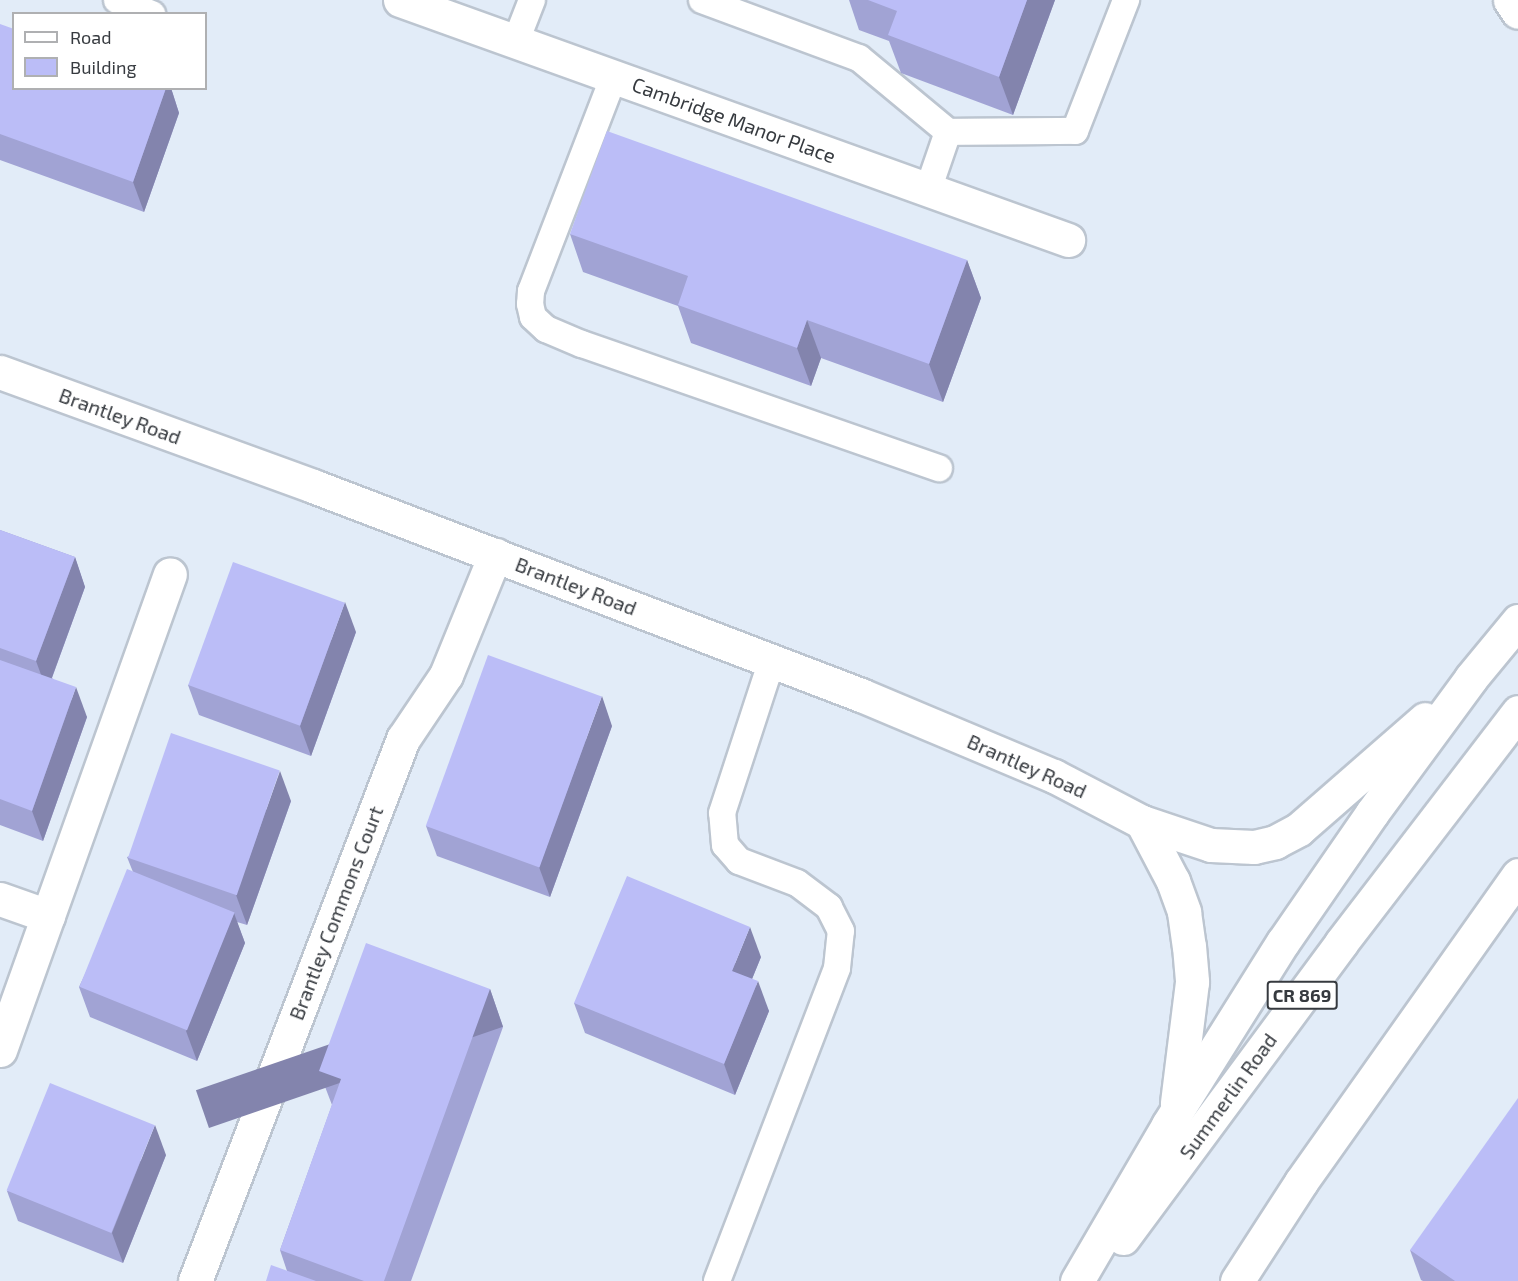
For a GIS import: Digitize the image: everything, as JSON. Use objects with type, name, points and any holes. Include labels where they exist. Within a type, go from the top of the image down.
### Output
[{"type":"street","name":"Cambridge Manor Place","points":[[400,0],[1068,240]]},
{"type":"street","points":[[1510,0],[1518,12]]},
{"type":"street","name":"Brantley Road","points":[[0,372],[772,660],[1054,776],[1142,822],[1211,845],[1254,847],[1275,842],[1299,829],[1471,678]]},
{"type":"street","name":"Brantley Commons Court","points":[[195,1281],[403,739],[446,675],[495,555]]},
{"type":"street","points":[[0,1050],[170,574]]},
{"type":"street","points":[[1077,1281],[1175,1113],[1283,942],[1372,813],[1471,678],[1518,621]]},
{"type":"street","name":"Summerlin Road","points":[[1091,1281],[1341,943],[1518,712]]},
{"type":"street","points":[[1142,822],[1173,881],[1184,912],[1189,946],[1192,982],[1175,1113]]},
{"type":"street","points":[[1237,1281],[1301,1182],[1518,874]]},
{"type":"street","points":[[1386,1061],[1518,892]]},
{"type":"street","points":[[0,899],[48,916]]},
{"type":"lane","points":[[117,0],[147,12]]},
{"type":"lane","points":[[516,41],[532,0]]},
{"type":"lane","points":[[702,0],[859,58],[948,132],[1075,131],[1126,0]]},
{"type":"lane","points":[[614,76],[531,291],[530,304],[533,317],[546,328],[582,344],[939,468]]},
{"type":"lane","points":[[927,190],[948,132]]},
{"type":"lane","points":[[717,1281],[837,968],[841,931],[829,907],[797,884],[739,861],[725,845],[722,813],[772,660]]},
{"type":"building","points":[[868,0],[1027,0],[999,77],[888,35],[897,11]]},
{"type":"building","points":[[0,24],[12,28],[12,90],[165,90],[133,182],[0,134]]},
{"type":"building","points":[[607,131],[967,260],[929,364],[807,320],[797,348],[678,305],[688,276],[570,234]]},
{"type":"building","points":[[0,530],[75,557],[36,661],[0,648]]},
{"type":"building","points":[[233,562],[345,603],[300,726],[188,685]]},
{"type":"building","points":[[488,655],[602,696],[539,867],[426,826]]},
{"type":"building","points":[[0,660],[76,687],[32,811],[0,799]]},
{"type":"building","points":[[171,733],[280,770],[237,895],[128,858]]},
{"type":"building","points":[[127,869],[235,912],[187,1030],[79,987]]},
{"type":"building","points":[[627,876],[750,927],[732,971],[758,981],[724,1064],[574,1003]]},
{"type":"building","points":[[366,943],[490,989],[384,1281],[364,1281],[280,1250],[341,1079],[319,1071]]},
{"type":"building","points":[[50,1083],[155,1125],[111,1233],[7,1191]]},
{"type":"building","points":[[1518,1098],[1518,1281],[1455,1281],[1410,1250]]},
{"type":"building","points":[[271,1265],[316,1281],[266,1281]]}]
